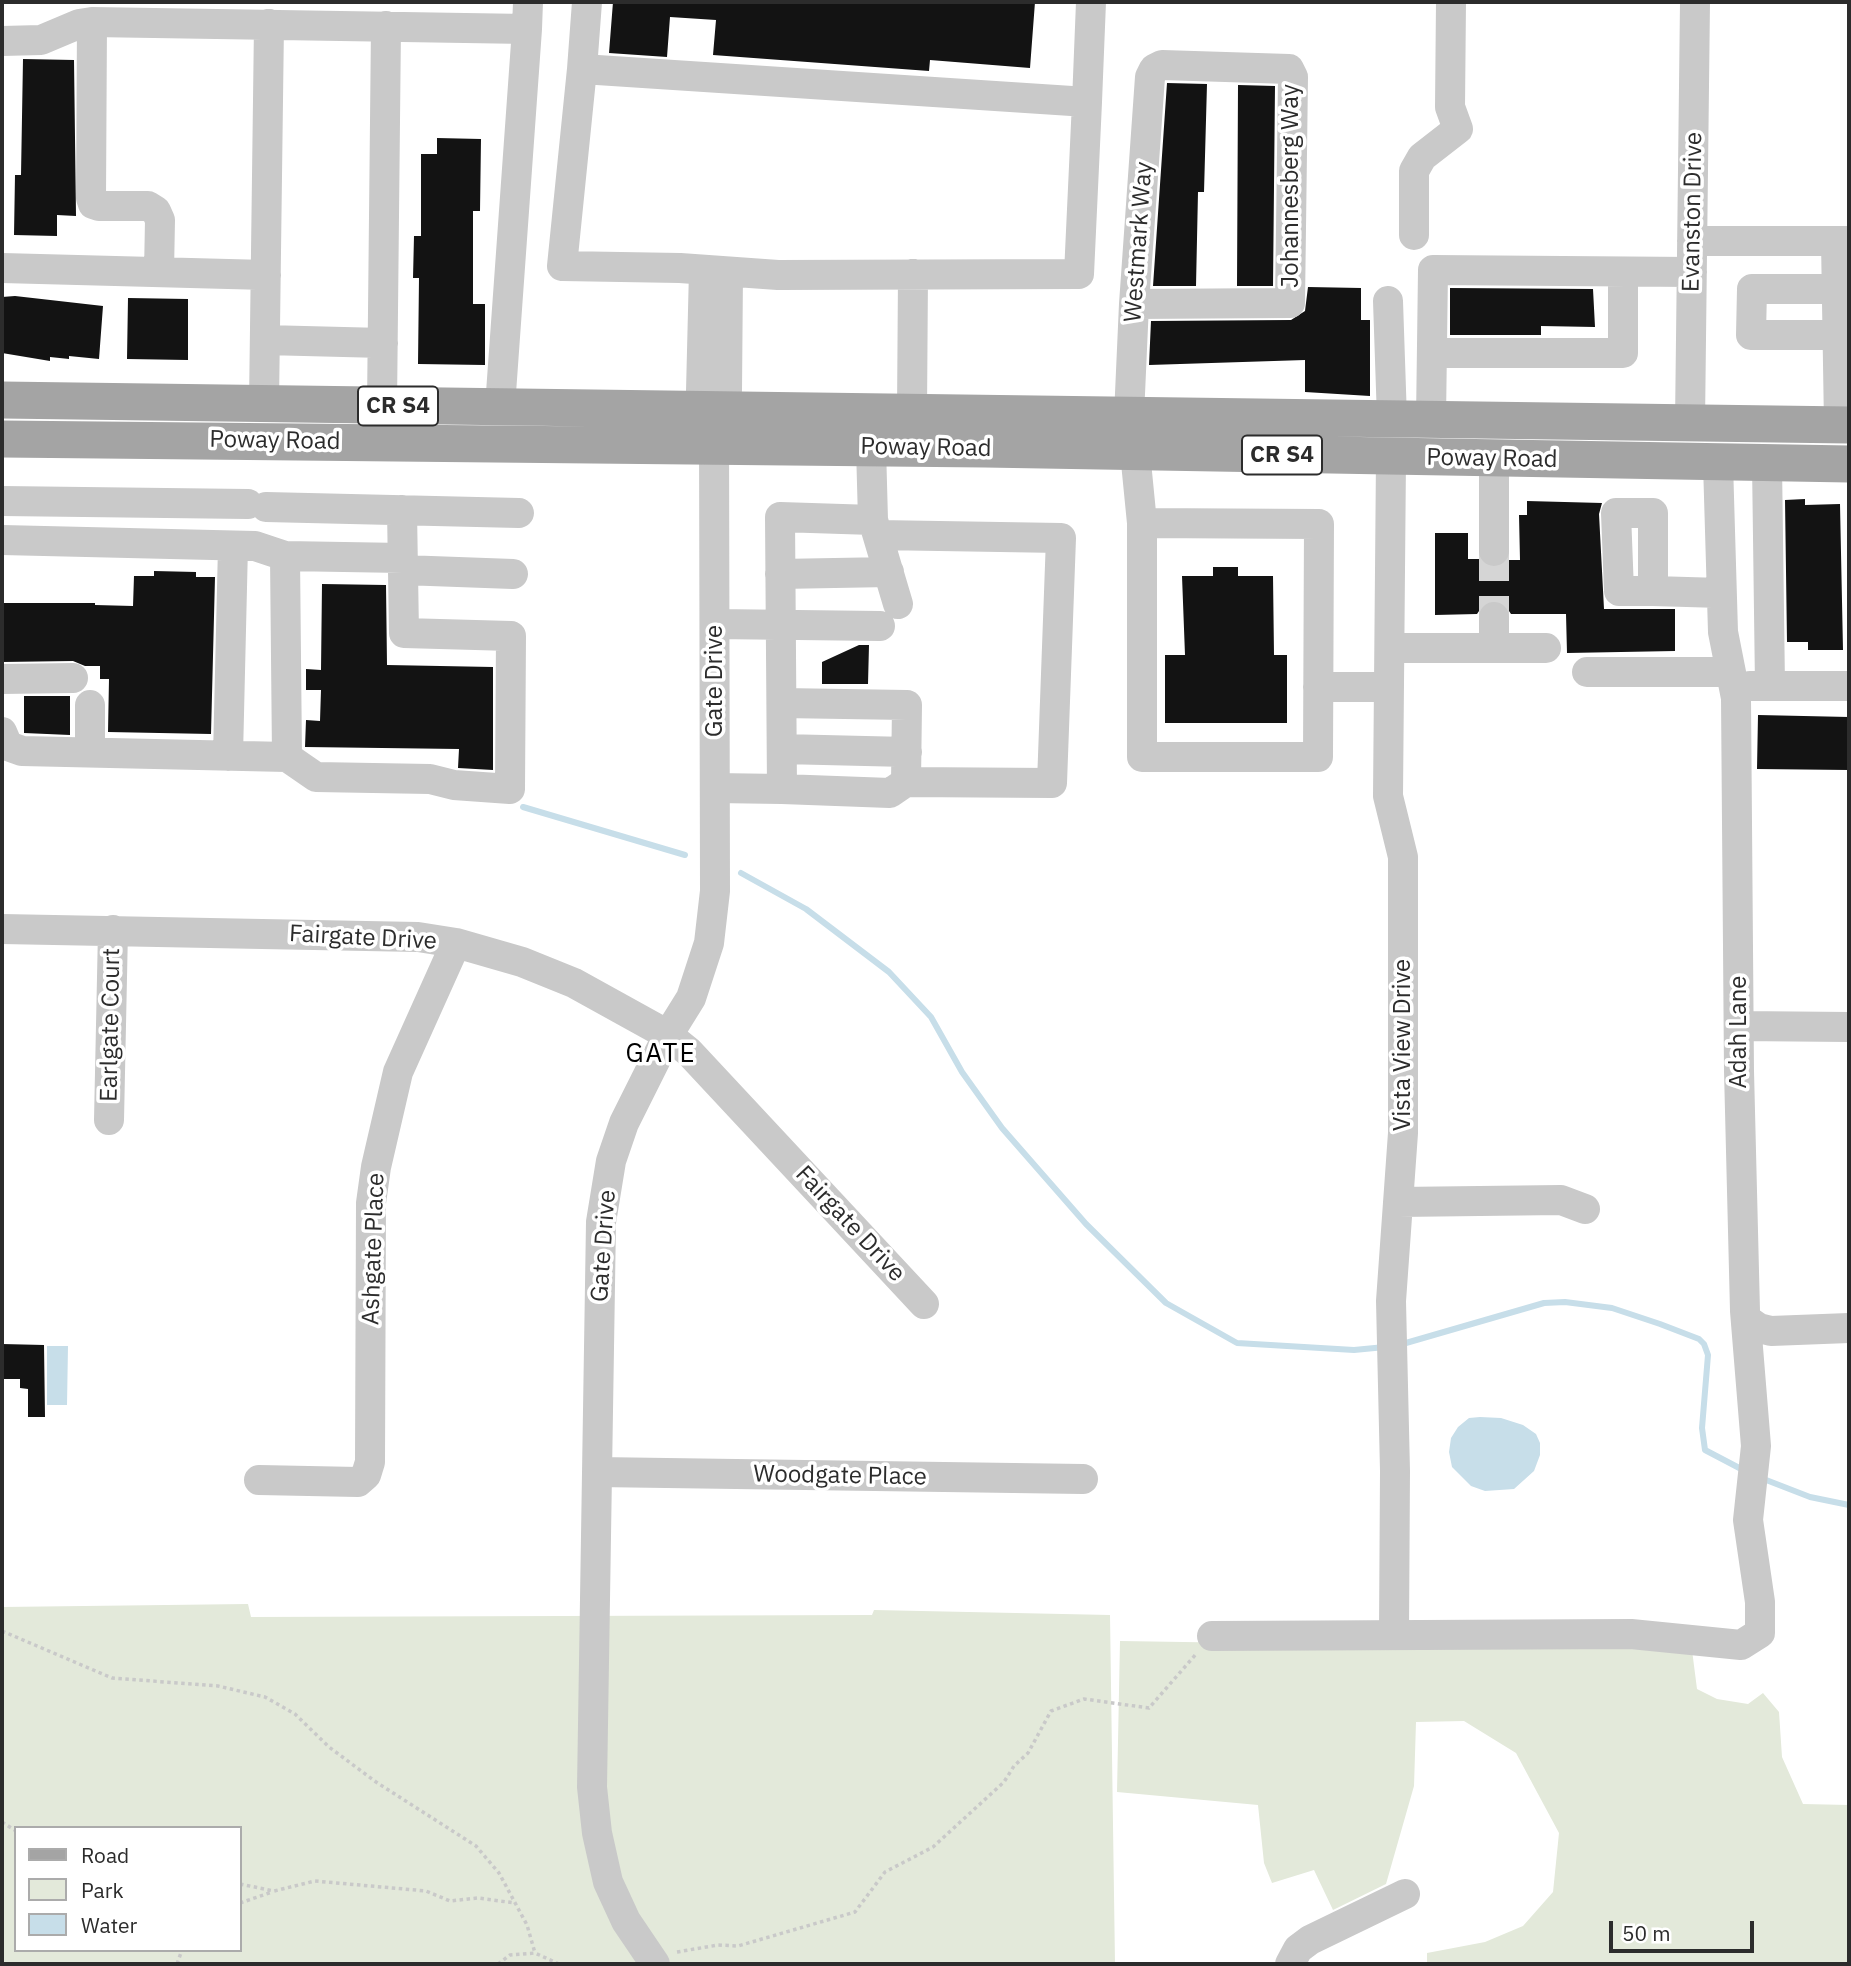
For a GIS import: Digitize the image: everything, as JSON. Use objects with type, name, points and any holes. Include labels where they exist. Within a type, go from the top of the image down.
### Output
[{"type":"main road","name":"Poway Road","points":[[2,400],[500,407],[871,447],[1849,464]]},
{"type":"main road","points":[[89,440],[141,423],[247,424],[262,413],[264,404]]},
{"type":"main road","points":[[250,441],[251,432],[271,421],[371,421],[397,417],[427,406]]},
{"type":"main road","name":"Poway Road","points":[[2,439],[250,441],[714,428],[912,412],[1690,423],[1846,431]]},
{"type":"main road","points":[[985,449],[1027,438],[1117,438],[1125,433],[1129,416]]},
{"type":"main road","points":[[1135,452],[1149,437],[1155,435],[1299,436],[1315,434],[1351,419]]},
{"type":"main road","points":[[1391,458],[1492,442],[1681,442],[1690,435],[1690,423]]},
{"type":"main road","points":[[1718,463],[1717,452],[1726,441],[1846,431]]},
{"type":"street","points":[[587,2],[562,266],[913,274],[1079,274],[1091,2]]},
{"type":"street","points":[[1414,235],[1414,171],[1422,158],[1458,129],[1450,107],[1451,2]]},
{"type":"street","name":"Evanston Drive","points":[[1690,423],[1695,2]]},
{"type":"street","points":[[2,41],[41,40],[79,24],[92,22],[386,26],[528,15],[500,407]]},
{"type":"street","points":[[92,22],[91,198],[93,204],[99,206],[148,206],[156,211],[160,220],[159,272]]},
{"type":"street","points":[[264,404],[269,24]]},
{"type":"street","points":[[382,406],[386,26]]},
{"type":"street","name":"Johannesberg Way","points":[[1134,304],[1290,303],[1293,77],[1290,69],[1162,65],[1154,69]]},
{"type":"street","points":[[582,69],[1087,102]]},
{"type":"street","name":"Westmark Way","points":[[1129,416],[1150,77],[1154,69]]},
{"type":"street","points":[[1692,241],[1843,241],[1837,289],[1846,431]]},
{"type":"street","points":[[2,268],[266,275]]},
{"type":"street","points":[[1431,419],[1433,270],[1692,272]]},
{"type":"street","points":[[714,428],[701,391],[716,271]]},
{"type":"street","points":[[1432,353],[1622,353],[1623,272]]},
{"type":"street","points":[[912,412],[913,274]]},
{"type":"street","points":[[1837,289],[1752,289],[1751,335],[1842,341]]},
{"type":"street","points":[[1388,302],[1392,419]]},
{"type":"street","points":[[265,340],[383,344]]},
{"type":"street","name":"Gate Drive","points":[[664,1959],[616,1901],[602,1858],[594,1812],[591,1712],[601,1222],[611,1161],[624,1123],[668,1035],[691,998],[709,943],[715,891],[714,428]]},
{"type":"street","points":[[715,624],[781,623],[889,615],[889,572],[875,528],[871,447]]},
{"type":"street","points":[[1135,452],[1142,523],[1142,757],[1318,757],[1319,524],[1142,523]]},
{"type":"street","name":"Vista View Drive","points":[[1391,458],[1388,796],[1403,857],[1403,1133],[1391,1301],[1394,1633]]},
{"type":"street","points":[[1494,459],[1494,551]]},
{"type":"street","name":"Adah Lane","points":[[1394,1633],[1631,1634],[1741,1645],[1760,1633],[1760,1602],[1748,1520],[1756,1446],[1745,1319],[1736,698],[1723,632],[1718,463]]},
{"type":"street","points":[[1767,463],[1770,686]]},
{"type":"street","points":[[2,501],[519,513]]},
{"type":"street","points":[[2,732],[8,746],[22,751],[287,757],[316,777],[430,779],[454,785],[510,789],[511,636],[404,633],[402,510]]},
{"type":"street","points":[[715,788],[890,793],[906,782],[1052,783],[1062,538],[875,528],[780,517],[782,789]]},
{"type":"street","points":[[2,540],[255,546],[285,556],[513,573]]},
{"type":"street","points":[[228,756],[233,546]]},
{"type":"street","points":[[285,556],[287,757]]},
{"type":"street","points":[[780,575],[889,572]]},
{"type":"street","points":[[1653,591],[1721,593]]},
{"type":"street","points":[[1493,648],[1494,617]]},
{"type":"street","points":[[1390,648],[1546,648]]},
{"type":"street","points":[[1587,671],[1731,678],[1770,686],[1849,686]]},
{"type":"street","points":[[2,679],[73,678]]},
{"type":"street","points":[[1318,687],[1389,687]]},
{"type":"street","points":[[782,703],[907,705],[906,782]]},
{"type":"street","points":[[90,705],[90,752]]},
{"type":"street","points":[[782,749],[907,752]]},
{"type":"street","name":"Fairgate Drive","points":[[2,929],[379,935],[456,943],[522,962],[574,983],[668,1035],[734,1097],[924,1304]]},
{"type":"street","name":"Earlgate Court","points":[[108,1120],[113,930]]},
{"type":"street","name":"Ashgate Place","points":[[259,1480],[358,1482],[366,1475],[370,1462],[371,1203],[376,1167],[398,1072],[456,943]]},
{"type":"street","points":[[1739,1026],[1849,1027]]},
{"type":"street","points":[[1398,1202],[1561,1200],[1585,1209]]},
{"type":"street","points":[[1745,1319],[1759,1328],[1771,1331],[1849,1328]]},
{"type":"street","name":"Woodgate Place","points":[[597,1472],[1083,1479]]},
{"type":"street","points":[[1212,1636],[1394,1633]]},
{"type":"street","points":[[1290,1964],[1298,1949],[1310,1940],[1405,1894]]},
{"type":"path","points":[[2,1631],[112,1678],[218,1686],[265,1697],[295,1714],[329,1747],[376,1782],[476,1846],[499,1873],[527,1925],[535,1953]]},
{"type":"path","points":[[664,1959],[718,1945],[738,1946],[855,1912],[885,1872],[933,1847],[1004,1782],[1014,1766],[1028,1753],[1051,1711],[1084,1699],[1149,1708],[1212,1636]]},
{"type":"path","points":[[242,1902],[315,1881],[426,1891],[450,1901],[478,1898],[515,1903]]},
{"type":"path","points":[[242,1884],[274,1891]]},
{"type":"path","points":[[498,1964],[510,1955],[535,1953],[559,1964]]},
{"type":"green space","points":[[248,1604],[251,1617],[872,1615],[874,1610],[1110,1615],[1115,1964],[2,1964],[2,1607]]},
{"type":"green space","points":[[1120,1641],[1692,1650],[1697,1689],[1717,1699],[1748,1704],[1763,1693],[1779,1712],[1782,1757],[1803,1804],[1849,1805],[1849,1964],[1427,1964],[1427,1953],[1485,1942],[1523,1926],[1553,1892],[1559,1833],[1516,1753],[1464,1721],[1416,1722],[1414,1786],[1386,1884],[1333,1910],[1314,1870],[1272,1883],[1264,1863],[1258,1805],[1117,1792]]},
{"type":"water","points":[[47,1346],[68,1346],[67,1405],[47,1405]]},
{"type":"water","points":[[1469,1418],[1501,1418],[1523,1425],[1536,1434],[1540,1443],[1540,1455],[1534,1471],[1514,1489],[1485,1491],[1471,1486],[1452,1467],[1449,1452],[1451,1438],[1458,1427]]},
{"type":"building","points":[[613,2],[1035,2],[1030,68],[930,60],[929,71],[713,55],[716,20],[670,17],[667,57],[609,53]]},
{"type":"building","points":[[23,59],[74,60],[76,216],[57,215],[57,236],[14,235],[15,175],[21,175]]},
{"type":"building","points":[[1167,83],[1207,84],[1204,192],[1198,192],[1196,286],[1153,286]]},
{"type":"building","points":[[1238,85],[1275,86],[1273,286],[1237,286]]},
{"type":"building","points":[[437,138],[481,139],[480,211],[473,211],[473,304],[485,304],[485,365],[418,364],[419,278],[413,278],[414,236],[421,236],[421,154],[437,154]]},
{"type":"building","points":[[1308,287],[1361,288],[1361,320],[1370,320],[1370,396],[1305,392],[1305,360],[1149,365],[1151,321],[1291,320],[1305,311]]},
{"type":"building","points":[[1450,288],[1593,289],[1595,327],[1541,326],[1541,335],[1450,335]]},
{"type":"building","points":[[15,296],[103,306],[99,359],[69,356],[69,359],[50,357],[50,361],[2,353],[2,297]]},
{"type":"building","points":[[128,298],[188,299],[188,360],[127,359]]},
{"type":"building","points":[[1805,499],[1805,505],[1840,504],[1843,650],[1808,650],[1808,642],[1787,642],[1785,500]]},
{"type":"building","points":[[1527,501],[1602,503],[1599,514],[1604,609],[1675,609],[1675,651],[1567,653],[1566,614],[1511,614],[1503,602],[1495,600],[1485,602],[1477,614],[1435,615],[1435,533],[1468,533],[1468,559],[1479,559],[1493,568],[1502,566],[1509,560],[1520,560],[1519,515],[1527,515]]},
{"type":"building","points":[[1213,567],[1238,567],[1238,576],[1273,576],[1274,655],[1287,655],[1287,723],[1165,723],[1165,655],[1185,655],[1182,576],[1213,576]]},
{"type":"building","points":[[154,571],[196,572],[196,577],[215,577],[211,734],[108,732],[109,679],[100,679],[100,666],[85,666],[73,661],[2,662],[2,603],[95,603],[133,606],[134,576],[154,576]]},
{"type":"building","points":[[322,584],[386,585],[387,665],[493,667],[493,770],[458,768],[459,749],[305,747],[306,720],[320,721],[321,690],[306,690],[306,669],[321,670]]},
{"type":"building","points":[[859,645],[869,645],[868,684],[822,684],[822,662]]},
{"type":"building","points":[[24,696],[70,696],[70,735],[24,733]]},
{"type":"building","points":[[1758,715],[1849,717],[1849,770],[1757,769]]},
{"type":"building","points":[[2,1344],[44,1345],[45,1417],[28,1417],[28,1389],[20,1388],[20,1379],[2,1379]]},
{"type":"waterway","points":[[523,807],[685,855]]},
{"type":"waterway","points":[[741,873],[806,909],[889,972],[931,1017],[962,1072],[1002,1128],[1086,1224],[1166,1303],[1237,1343],[1354,1350],[1385,1347]]},
{"type":"waterway","points":[[1399,1345],[1544,1303],[1565,1302],[1612,1308],[1660,1324],[1699,1339],[1704,1344],[1708,1355],[1702,1428],[1705,1450],[1745,1471]]},
{"type":"waterway","points":[[1761,1478],[1810,1497],[1849,1505]]},
{"type":"tunnel","points":[[1494,551],[1494,617]]},
{"type":"district","name":"GATE","points":[[661,1054]]}]
